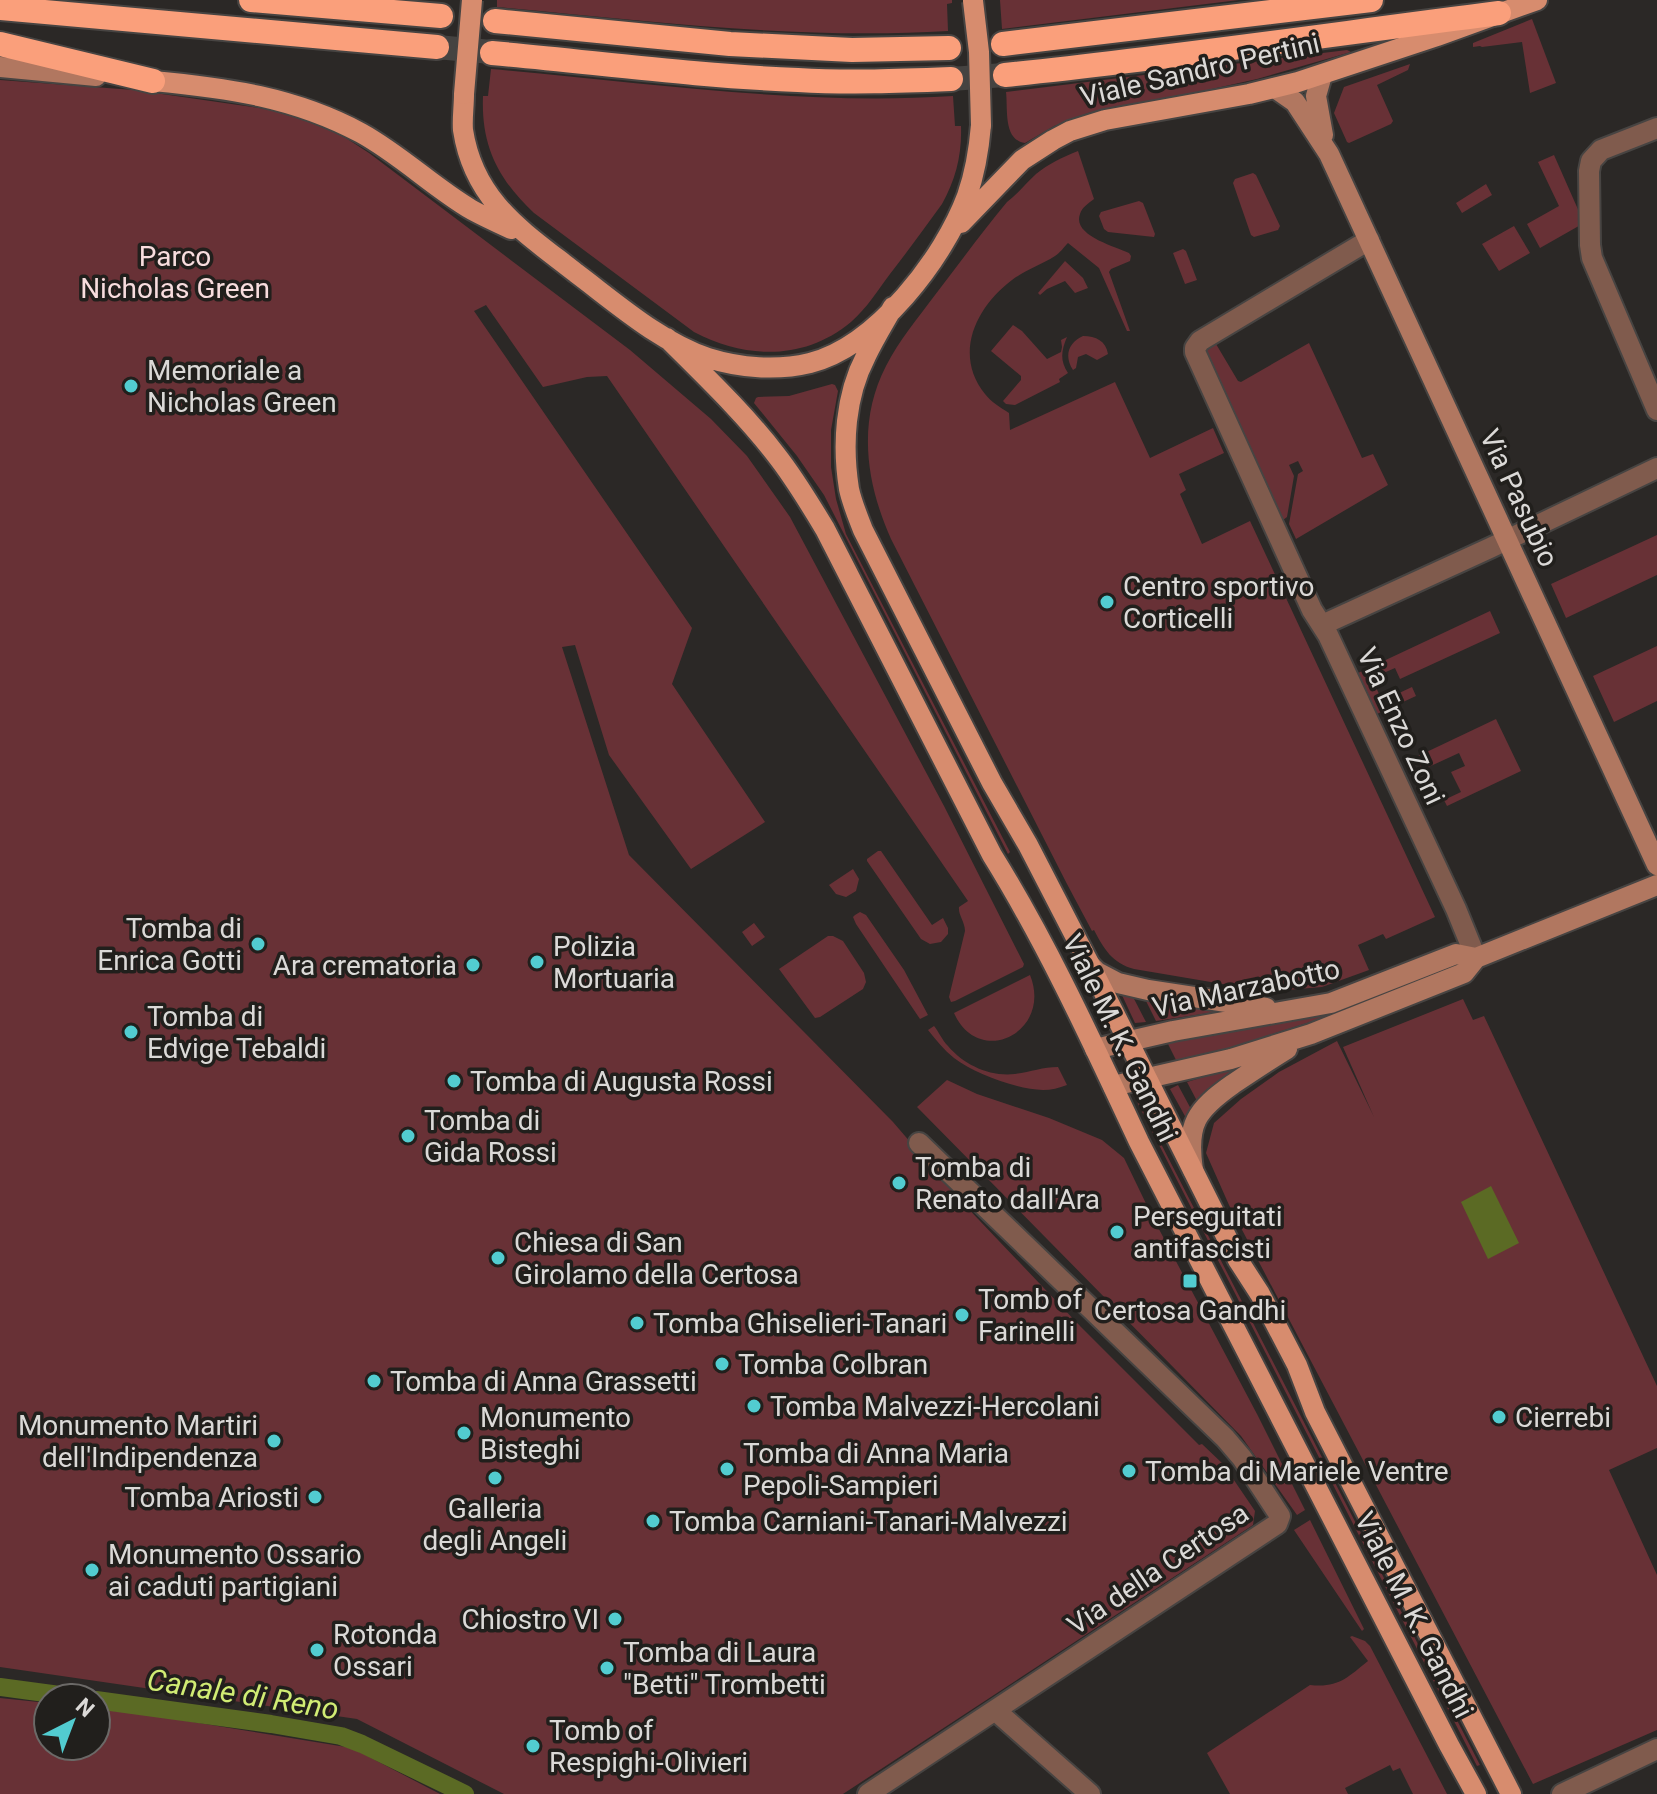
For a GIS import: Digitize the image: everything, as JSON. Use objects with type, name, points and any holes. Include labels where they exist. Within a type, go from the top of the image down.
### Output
[{"type":"highway","points":[[251,0],[441,16]]},
{"type":"highway","name":"Viale Sandro Pertini","points":[[1003,44],[1371,0]]},
{"type":"highway","points":[[0,8],[437,47]]},
{"type":"highway","name":"Viale Sandro Pertini","points":[[1005,75],[1152,59],[1499,13]]},
{"type":"highway","points":[[495,21],[745,45],[852,50],[949,48]]},
{"type":"highway","points":[[0,44],[153,81]]},
{"type":"highway","points":[[492,53],[797,80],[863,82],[951,79]]},
{"type":"main road","points":[[472,0],[463,127],[477,175],[490,197],[505,216],[533,239],[614,302],[667,338],[692,352],[724,362],[757,367],[797,366],[824,358],[848,346],[893,307],[926,269],[947,237],[972,180],[981,125],[979,52],[973,1]]},
{"type":"main road","name":"Viale Sandro Pertini","points":[[947,237],[1022,160],[1070,131],[1105,120],[1275,88],[1322,75],[1537,0]]},
{"type":"main road","points":[[153,81],[254,93],[303,107],[362,133],[472,210],[533,239]]},
{"type":"main road","name":"Viale M. K. Gandhi","points":[[893,307],[864,358],[850,402],[845,456],[850,492],[872,550],[1090,965],[1113,1045],[1130,1082],[1139,1142],[1476,1794]]},
{"type":"main road","name":"Viale M. K. Gandhi","points":[[667,338],[776,454],[825,529],[992,855],[1113,1045],[1130,1082],[1194,1173],[1238,1260],[1260,1294],[1297,1365],[1315,1412],[1511,1794]]},
{"type":"street","points":[[0,67],[153,81]]},
{"type":"street","name":"Via Pasubio","points":[[1322,75],[1316,101],[1329,154]]},
{"type":"street","name":"Via Pasubio","points":[[1275,88],[1295,102],[1329,154],[1657,865]]},
{"type":"street","points":[[1657,128],[1596,154],[1589,171],[1592,258],[1657,410]]},
{"type":"street","name":"Via Enzo Zoni","points":[[1369,240],[1200,341],[1195,348],[1196,355],[1312,610],[1322,625],[1451,898],[1476,958]]},
{"type":"street","points":[[1322,625],[1657,468]]},
{"type":"street","name":"Via Marzabotto","points":[[1130,1082],[1231,1059],[1311,1034],[1464,973],[1476,958],[1657,885]]},
{"type":"street","name":"Via Marzabotto","points":[[1113,1045],[1315,1006],[1344,999],[1456,954],[1476,958]]},
{"type":"street","points":[[1090,965],[1107,978],[1132,987],[1286,1011]]},
{"type":"street","points":[[1194,1173],[1191,1138],[1202,1110],[1219,1094],[1311,1034]]},
{"type":"street","name":"Via della Certosa","points":[[868,1794],[1277,1524],[1280,1516],[1225,1438],[919,1143]]},
{"type":"street","points":[[996,1711],[1090,1794]]},
{"type":"street","points":[[1562,1794],[1657,1749]]},
{"type":"green space","points":[[497,0],[952,0],[952,3],[947,4],[948,31],[835,33],[722,28],[497,7]]},
{"type":"green space","points":[[1000,0],[1239,0],[1002,29]]},
{"type":"green space","points":[[1532,19],[1556,83],[1530,93],[1522,42],[1482,47],[1473,47],[1473,43]]},
{"type":"green space","points":[[1347,50],[1351,52],[1257,79],[1088,113],[1054,126],[1025,143],[1013,136],[1008,123],[1006,92]]},
{"type":"green space","points":[[1410,64],[1408,70],[1377,85],[1393,121],[1391,124],[1347,142],[1334,113],[1344,87]]},
{"type":"green space","points":[[491,69],[779,95],[837,98],[953,96],[955,126],[961,126],[959,156],[942,204],[872,299],[851,322],[814,344],[774,352],[754,351],[714,341],[694,332],[534,213],[521,200],[494,160],[485,131],[483,96],[488,96]]},
{"type":"green space","name":"Parco Nicholas Green","points":[[0,80],[134,90],[294,113],[332,129],[369,153],[630,350],[711,419],[747,456],[790,517],[944,806],[1024,964],[955,1001],[951,1002],[949,997],[965,931],[959,907],[968,901],[607,376],[587,377],[543,387],[486,305],[474,311],[692,628],[672,684],[765,822],[691,869],[609,755],[575,645],[562,647],[629,855],[893,1122],[960,1200],[1081,1327],[1199,1445],[1202,1444],[1223,1464],[1255,1511],[1253,1525],[843,1794],[504,1794],[357,1719],[0,1667]]},
{"type":"green space","name":"Centro sportivo Corticelli","points":[[1078,151],[1094,199],[1081,212],[1079,221],[1082,228],[1096,239],[1131,256],[1130,261],[1109,272],[1130,331],[1127,331],[1099,268],[1068,243],[1055,256],[1012,280],[979,317],[970,347],[975,379],[993,402],[1009,413],[1010,430],[1115,382],[1150,458],[1213,428],[1224,453],[1179,474],[1186,490],[1180,494],[1202,544],[1250,521],[1435,917],[1386,939],[1383,934],[1358,945],[1369,970],[1322,987],[1258,990],[1134,969],[1110,954],[1092,931],[1067,884],[882,518],[871,474],[868,431],[877,387],[891,356],[1007,202],[1041,170]]},
{"type":"green space","points":[[1554,155],[1584,223],[1540,248],[1527,224],[1559,206],[1538,162]]},
{"type":"green space","points":[[1253,173],[1280,226],[1278,230],[1254,237],[1233,183],[1235,179]]},
{"type":"green space","points":[[1486,184],[1492,195],[1462,213],[1456,203]]},
{"type":"green space","points":[[1139,201],[1143,203],[1154,237],[1104,229],[1099,216],[1101,212]]},
{"type":"green space","points":[[1514,226],[1530,253],[1499,271],[1482,244]]},
{"type":"green space","points":[[1183,249],[1197,280],[1185,284],[1173,253]]},
{"type":"green space","points":[[1065,261],[1083,278],[1088,288],[1075,293],[1065,281],[1040,295],[1038,293]]},
{"type":"green space","points":[[1013,325],[1047,359],[1061,352],[1061,340],[1067,337],[1062,355],[1068,373],[1059,379],[1060,382],[1015,405],[1003,401],[1021,376],[991,351]]},
{"type":"green space","points":[[1083,336],[1100,340],[1108,354],[1097,360],[1086,354],[1078,357],[1073,370],[1069,350]]},
{"type":"green space","points":[[1309,343],[1362,458],[1373,454],[1388,485],[1296,539],[1289,524],[1298,474],[1303,471],[1298,461],[1289,465],[1294,476],[1287,517],[1283,520],[1206,351],[1216,344],[1241,382]]},
{"type":"green space","points":[[832,384],[838,391],[831,430],[831,467],[846,534],[1010,852],[1008,854],[824,495],[754,403],[758,397],[789,396]]},
{"type":"green space","points":[[1657,535],[1657,575],[1566,618],[1551,584]]},
{"type":"green space","points":[[1490,611],[1500,633],[1400,679],[1395,668],[1372,678],[1382,701],[1412,687],[1416,696],[1377,714],[1358,673]]},
{"type":"green space","points":[[1657,646],[1657,701],[1614,722],[1593,676]]},
{"type":"green space","points":[[1496,719],[1521,771],[1447,806],[1444,800],[1461,792],[1451,772],[1465,766],[1459,753],[1422,770],[1416,757]]},
{"type":"green space","points":[[881,851],[932,925],[943,918],[948,934],[941,942],[930,944],[921,939],[867,861]]},
{"type":"green space","points":[[853,869],[859,879],[856,891],[846,897],[836,894],[829,885]]},
{"type":"green space","points":[[860,912],[866,915],[904,970],[928,1015],[920,1019],[856,924],[853,917]]},
{"type":"green space","points":[[754,923],[765,937],[752,946],[742,932]]},
{"type":"green space","points":[[828,936],[843,941],[864,973],[866,982],[863,989],[815,1018],[779,969]]},
{"type":"green space","points":[[1456,964],[1326,1017],[1197,1058],[1176,1060],[1168,1044],[1198,1035],[1315,1015]]},
{"type":"green space","points":[[1030,975],[1034,995],[1031,1013],[1023,1027],[995,1041],[980,1039],[965,1030],[954,1013]]},
{"type":"green space","points":[[1121,993],[1132,995],[1146,1022],[1135,1023]]},
{"type":"green space","points":[[1144,997],[1222,1011],[1156,1021]]},
{"type":"green space","name":"Cierrebi","points":[[1463,999],[1473,1020],[1484,1016],[1657,1386],[1657,1448],[1609,1470],[1657,1575],[1657,1730],[1533,1784],[1229,1205],[1206,1153],[1214,1123],[1241,1099],[1279,1072],[1337,1041],[1374,1117],[1343,1047]]},
{"type":"green space","points":[[934,1026],[954,1053],[978,1068],[996,1074],[1015,1074],[1058,1067],[1067,1085],[1049,1090],[1032,1089],[984,1075],[947,1052],[928,1030]]},
{"type":"green space","points":[[1236,1067],[1239,1069],[1206,1090],[1197,1101],[1187,1082]]},
{"type":"green space","points":[[947,1080],[1102,1140],[1124,1158],[1305,1510],[1297,1515],[1241,1436],[917,1107]]},
{"type":"green space","points":[[1178,1085],[1191,1109],[1186,1118],[1170,1089]]},
{"type":"green space","points":[[1138,1099],[1480,1765],[1477,1766]]},
{"type":"green space","points":[[1310,1520],[1364,1629],[1362,1631],[1294,1530]]},
{"type":"green space","points":[[1352,1636],[1370,1646],[1447,1794],[1413,1794],[1400,1768],[1393,1771],[1390,1765],[1345,1788],[1348,1794],[1230,1794],[1207,1753],[1310,1685],[1335,1683],[1361,1667],[1368,1661]]},
{"type":"green space","points":[[0,1698],[32,1701],[32,1762],[112,1762],[112,1711],[352,1748],[440,1794],[0,1794]]},
{"type":"shaded area","points":[[1491,1186],[1519,1243],[1488,1259],[1461,1202]]},
{"type":"waterway","name":"Canale di Reno","points":[[0,1687],[32,1691]]},
{"type":"waterway","name":"Canale di Reno","points":[[112,1702],[341,1736],[465,1794]]},
{"type":"tunnel","points":[[437,47],[491,52]]},
{"type":"tunnel","points":[[951,79],[1005,75]]},
{"type":"place","name":"Memoriale a Nicholas Green","points":[[131,386]]},
{"type":"place","name":"Centro sportivo Corticelli","points":[[1107,602]]},
{"type":"place","name":"Tomba di Enrica Gotti","points":[[258,944]]},
{"type":"place","name":"Polizia Mortuaria","points":[[537,962]]},
{"type":"place","name":"Ara crematoria","points":[[473,965]]},
{"type":"place","name":"Tomba di Edvige Tebaldi","points":[[131,1032]]},
{"type":"place","name":"Tomba di Augusta Rossi","points":[[454,1081]]},
{"type":"place","name":"Tomba di Gida Rossi","points":[[408,1136]]},
{"type":"place","name":"Tomba di Renato dall'Ara","points":[[899,1183]]},
{"type":"place","name":"Perseguitati antifascisti","points":[[1117,1232]]},
{"type":"place","name":"Chiesa di San Girolamo della Certosa","points":[[498,1258]]},
{"type":"place","name":"Certosa Gandhi","points":[[1190,1281]]},
{"type":"place","name":"Tomb of Farinelli","points":[[962,1315]]},
{"type":"place","name":"Tomba Ghiselieri-Tanari","points":[[637,1323]]},
{"type":"place","name":"Tomba Colbran","points":[[722,1364]]},
{"type":"place","name":"Tomba di Anna Grassetti","points":[[374,1381]]},
{"type":"place","name":"Tomba Malvezzi-Hercolani","points":[[754,1406]]},
{"type":"place","name":"Cierrebi","points":[[1499,1417]]},
{"type":"place","name":"Monumento Bisteghi","points":[[464,1433]]},
{"type":"place","name":"Monumento Martiri dell'Indipendenza","points":[[274,1441]]},
{"type":"place","name":"Tomba di Anna Maria Pepoli-Sampieri","points":[[727,1469]]},
{"type":"place","name":"Tomba di Mariele Ventre","points":[[1129,1471]]},
{"type":"place","name":"Galleria degli Angeli","points":[[495,1478]]},
{"type":"place","name":"Tomba Ariosti","points":[[315,1497]]},
{"type":"place","name":"Tomba Carniani-Tanari-Malvezzi","points":[[653,1521]]},
{"type":"place","name":"Monumento Ossario ai caduti partigiani","points":[[92,1570]]},
{"type":"place","name":"Chiostro VI","points":[[615,1619]]},
{"type":"place","name":"Rotonda Ossari","points":[[317,1650]]},
{"type":"place","name":"Tomba di Laura \"Betti\" Trombetti","points":[[607,1668]]},
{"type":"place","name":"Tomb of Respighi-Olivieri","points":[[533,1746]]}]
